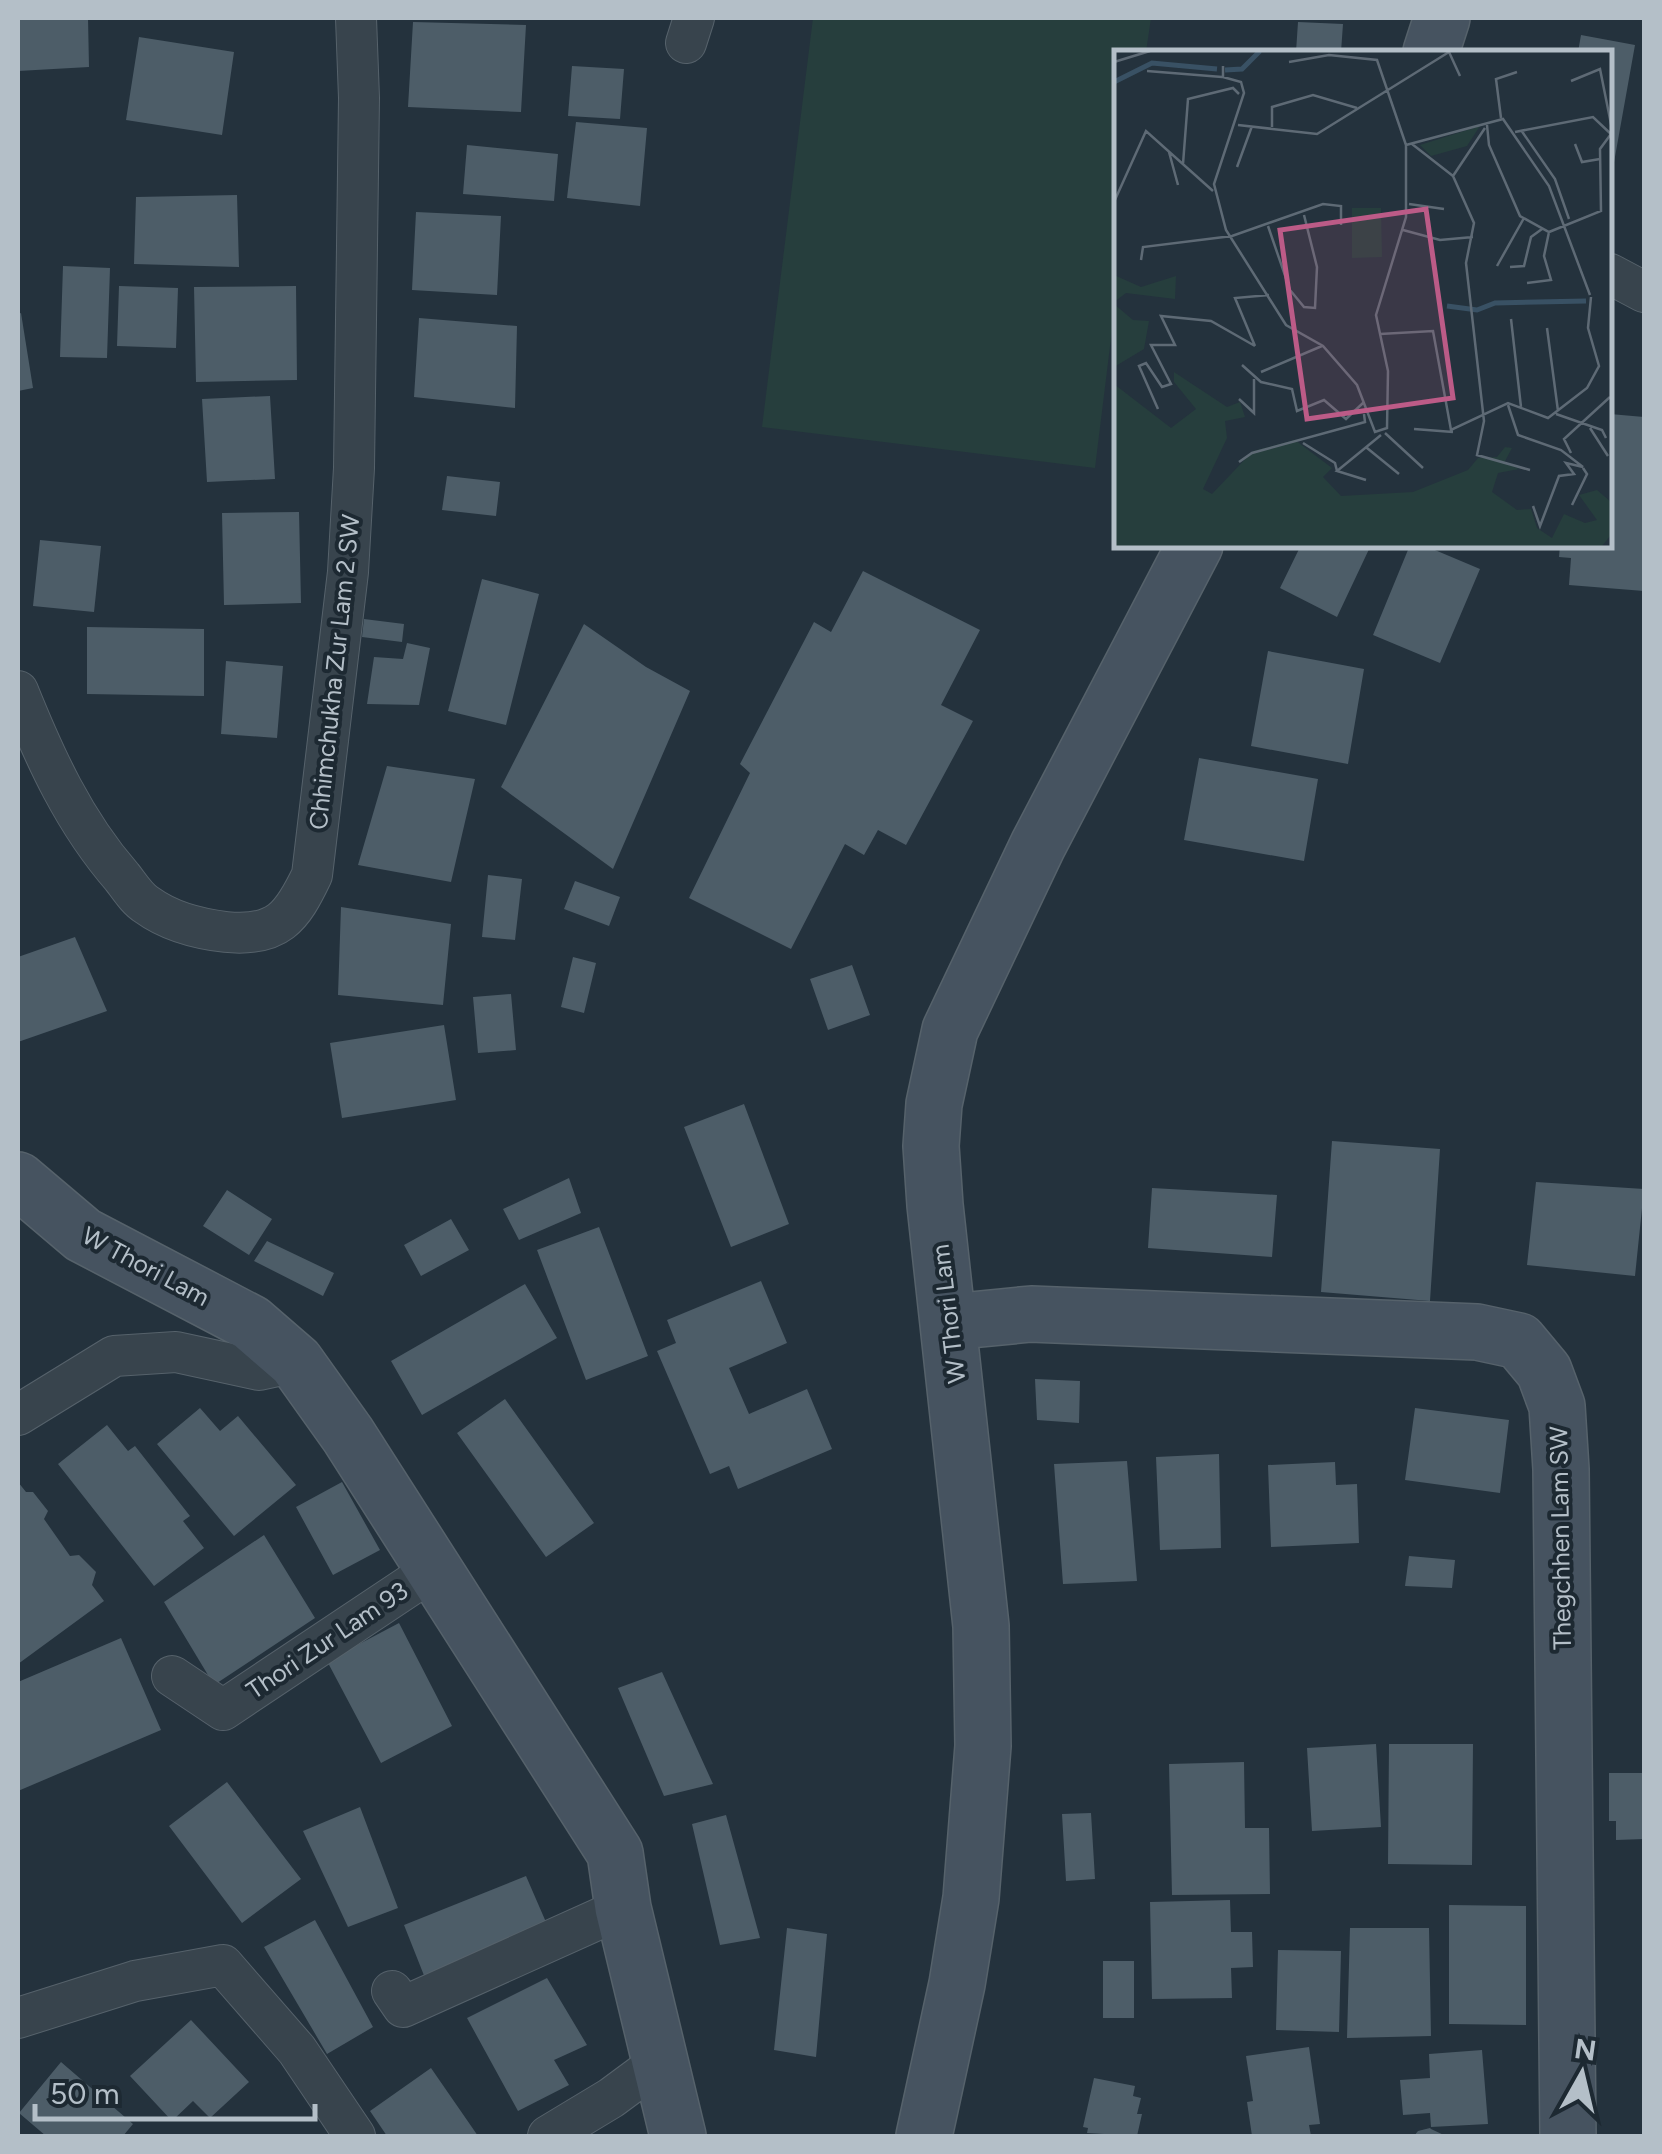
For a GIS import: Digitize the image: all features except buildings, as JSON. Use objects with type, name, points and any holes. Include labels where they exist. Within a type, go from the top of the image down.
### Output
[{"type":"main road","points":[[1432,50],[1442,18]]},
{"type":"main road","name":"W Thori Lam","points":[[924,2136],[971,1898],[982,1746],[981,1626],[931,1146],[934,1104],[950,1030],[1038,845],[1193,548]]},
{"type":"main road","name":"W Thori Lam","points":[[18,1180],[83,1235],[251,1322],[296,1362],[348,1435],[615,1853],[623,1908],[678,2136]]},
{"type":"main road","name":"Thegchhen Lam SW","points":[[950,1322],[1031,1314],[1478,1332],[1519,1341],[1544,1371],[1557,1406],[1560,1469],[1568,2136]]},
{"type":"street","name":"Chhimchukha Zur Lam 2 SW","points":[[18,691],[57,784],[102,855],[146,905],[199,929],[239,933],[270,928],[294,912],[312,875],[348,572],[354,468],[359,98],[356,18]]},
{"type":"street","points":[[1612,275],[1644,292]]},
{"type":"street","points":[[18,1415],[114,1356],[176,1352],[260,1370],[296,1362]]},
{"type":"street","name":"Thori Zur Lam 93","points":[[172,1676],[223,1710],[433,1570]]},
{"type":"street","points":[[392,1991],[403,2007],[623,1908]]},
{"type":"street","points":[[18,2018],[135,1981],[223,1964],[297,2050],[355,2136]]},
{"type":"street","points":[[548,2136],[611,2098],[661,2060]]},
{"type":"green space","points":[[813,18],[1151,18],[1146,50],[1114,50],[1114,314],[1095,468],[762,427]]}]
